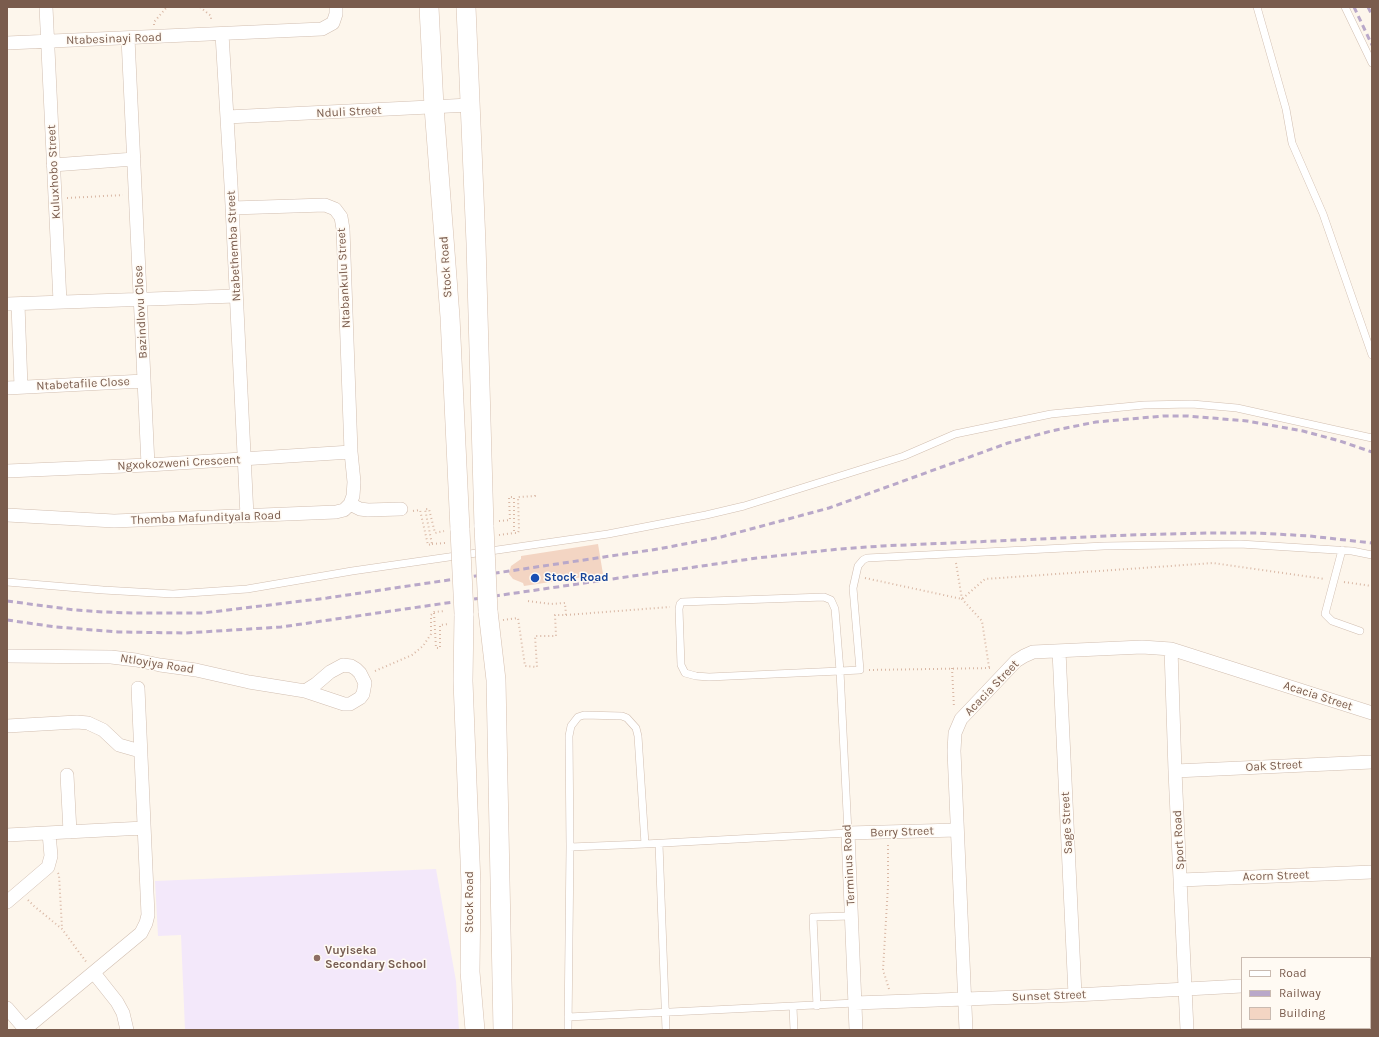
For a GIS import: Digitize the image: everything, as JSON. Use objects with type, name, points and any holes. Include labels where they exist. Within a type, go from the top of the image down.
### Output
[{"type":"main road","name":"Stock Road","points":[[429,7],[434,107],[450,317],[454,616],[463,681],[471,885],[470,972],[475,1030]]},
{"type":"main road","points":[[466,7],[494,616],[503,1030]]},
{"type":"street","name":"Kuluxhobo Street","points":[[46,7],[60,302]]},
{"type":"street","name":"Ntabesinayi Road","points":[[7,43],[322,29],[333,23],[336,14],[336,7]]},
{"type":"street","name":"Ntabethemba Street","points":[[217,34],[227,118],[247,516]]},
{"type":"street","name":"Bazindlovu Close","points":[[128,38],[148,465]]},
{"type":"street","name":"Nduli Street","points":[[227,118],[470,105]]},
{"type":"street","points":[[53,165],[134,159]]},
{"type":"street","name":"Ntabankulu Street","points":[[232,208],[325,205],[335,209],[341,217],[343,229],[351,452]]},
{"type":"street","points":[[12,304],[236,296]]},
{"type":"street","name":"Ntabetafile Close","points":[[12,304],[21,387]]},
{"type":"street","name":"Ntabetafile Close","points":[[7,388],[144,381]]},
{"type":"street","points":[[351,452],[354,482],[353,496],[350,504],[360,509],[368,510],[408,510]]},
{"type":"street","name":"Ngxokozweni Crescent","points":[[7,471],[148,465],[351,452]]},
{"type":"street","name":"Themba Mafundityala Road","points":[[7,515],[114,521],[336,512],[344,510],[350,504]]},
{"type":"street","name":"Acacia Street","points":[[966,1030],[954,751],[956,733],[961,720],[1016,661],[1033,652],[1142,647],[1171,649],[1372,713]]},
{"type":"street","name":"Sport Road","points":[[1171,649],[1187,1030]]},
{"type":"street","name":"Sage Street","points":[[1059,650],[1075,995]]},
{"type":"street","name":"Ntloyiya Road","points":[[7,656],[111,657],[196,670],[248,682],[305,691]]},
{"type":"street","points":[[7,1008],[25,1030],[141,933],[146,923],[148,915],[138,688]]},
{"type":"street","points":[[7,726],[77,722],[88,723],[103,730],[119,745],[140,751]]},
{"type":"street","name":"Oak Street","points":[[1175,771],[1372,762]]},
{"type":"street","points":[[67,775],[70,832]]},
{"type":"street","points":[[7,835],[144,828]]},
{"type":"street","name":"Berry Street","points":[[848,833],[957,830]]},
{"type":"street","points":[[7,902],[44,872],[50,862],[49,833]]},
{"type":"street","name":"Terminus Road","points":[[848,833],[856,1030]]},
{"type":"street","name":"Acorn Street","points":[[1181,880],[1372,872]]},
{"type":"street","points":[[94,973],[117,1002],[127,1030]]},
{"type":"street","name":"Sunset Street","points":[[855,1003],[1075,995],[1241,986]]},
{"type":"lane","points":[[1258,7],[1286,109],[1292,143],[1323,214],[1372,355]]},
{"type":"lane","points":[[1345,7],[1372,63]]},
{"type":"lane","points":[[7,582],[173,594],[247,589],[352,571],[608,534],[706,516],[744,506],[904,456],[955,434],[1051,414],[1144,405],[1192,404],[1237,408],[1372,438]]},
{"type":"lane","points":[[840,671],[836,609],[831,600],[828,598],[682,602],[679,606],[681,665],[685,673],[709,677],[840,671],[860,670],[853,588],[860,562],[867,558],[1104,546],[1240,544],[1342,550],[1372,555]]},
{"type":"lane","points":[[1342,550],[1325,611],[1326,616],[1332,621],[1360,631]]},
{"type":"lane","name":"Terminus Road","points":[[840,671],[848,833]]},
{"type":"lane","points":[[568,1030],[570,847],[569,731],[578,717],[584,715],[622,716],[627,718],[636,728],[638,736],[645,844]]},
{"type":"lane","points":[[570,847],[658,844],[848,833]]},
{"type":"lane","points":[[658,844],[666,1030]]},
{"type":"lane","points":[[817,1006],[813,917],[852,916]]},
{"type":"lane","points":[[568,1017],[855,1003]]},
{"type":"lane","points":[[793,1007],[794,1030]]},
{"type":"path","points":[[155,37],[154,22],[166,7]]},
{"type":"path","points":[[200,7],[211,16],[217,34]]},
{"type":"path","points":[[55,198],[136,195]]},
{"type":"path","points":[[490,524],[510,520],[509,497],[514,497],[514,533],[518,533],[518,497],[535,496],[535,493]]},
{"type":"path","points":[[432,544],[425,509],[429,509],[435,533],[454,531]]},
{"type":"path","points":[[408,510],[420,510],[428,545],[441,544]]},
{"type":"path","points":[[860,670],[989,667],[982,622],[962,599],[955,554]]},
{"type":"path","points":[[962,599],[985,579],[1213,563],[1372,586]]},
{"type":"path","points":[[857,570],[866,578],[962,599]]},
{"type":"path","points":[[528,601],[545,602],[551,604],[565,603],[566,615]]},
{"type":"path","points":[[494,616],[518,618],[525,666],[537,667],[535,636],[556,636],[555,615],[672,606]]},
{"type":"path","points":[[434,612],[436,648],[440,648],[440,625],[454,616]]},
{"type":"path","points":[[434,612],[454,616]]},
{"type":"path","points":[[375,671],[412,655],[423,646],[431,634],[431,615],[434,612]]},
{"type":"path","points":[[952,668],[956,733]]},
{"type":"path","points":[[888,832],[888,886],[883,970],[893,1002]]},
{"type":"path","points":[[50,862],[59,875],[62,929]]},
{"type":"path","points":[[20,892],[34,906],[62,929],[94,973]]},
{"type":"shaded area","name":"Vuyiseka Secondary School","points":[[436,869],[456,981],[459,1030],[185,1030],[181,935],[158,936],[155,881]]},
{"type":"building","points":[[598,544],[603,574],[524,586],[523,583],[513,579],[509,574],[511,566],[521,559],[521,556]]},
{"type":"railway","points":[[1354,7],[1372,45]]},
{"type":"railway","points":[[1368,7],[1372,15]]},
{"type":"railway","points":[[7,601],[75,610],[103,612],[203,613],[327,598],[658,549],[721,537],[829,508],[1008,443],[1051,431],[1096,422],[1163,416],[1188,416],[1247,421],[1303,431],[1340,441],[1372,452]]},
{"type":"railway","points":[[7,620],[56,627],[118,632],[186,633],[281,627],[757,558],[882,546],[1207,533],[1258,533],[1310,536],[1372,543]]},
{"type":"place","name":"Stock Road","points":[[535,578]]},
{"type":"place","name":"Vuyiseka Secondary School","points":[[317,958]]}]
